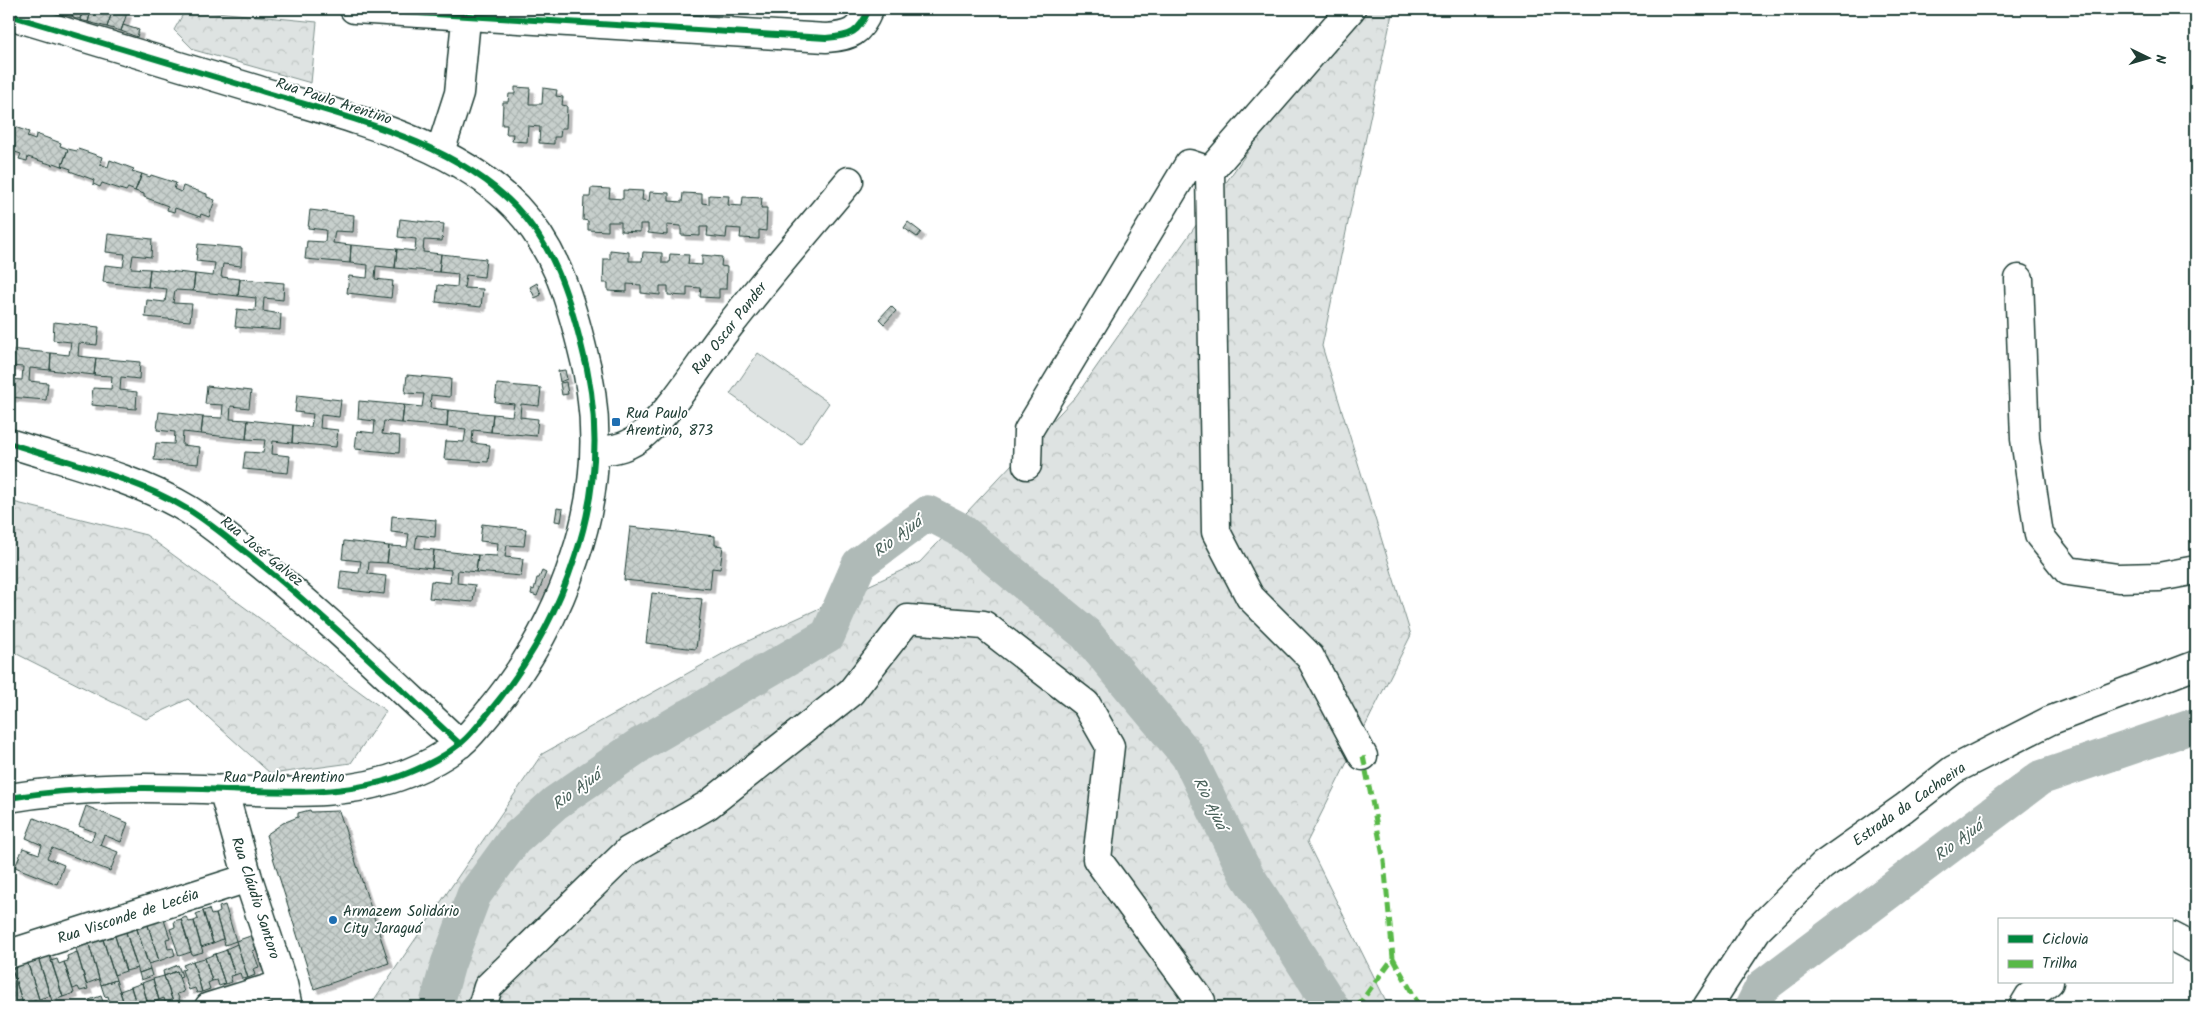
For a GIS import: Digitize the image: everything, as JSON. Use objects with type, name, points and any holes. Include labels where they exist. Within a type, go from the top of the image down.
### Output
[{"type":"street","points":[[354,9],[467,12],[826,38],[850,34],[859,28],[869,9]]},
{"type":"street","points":[[1351,9],[1210,171],[1216,532],[1250,597],[1310,657],[1363,756]]},
{"type":"street","points":[[440,152],[459,93],[467,12]]},
{"type":"street","name":"Rua Paulo Arentino","points":[[9,15],[326,111],[408,139],[440,152],[495,188],[535,230],[552,258],[566,288],[584,354],[591,390],[596,451],[583,532],[568,580],[553,613],[510,687],[460,744],[430,764],[371,786],[344,790],[308,792],[92,789],[35,793],[9,798]]},
{"type":"street","points":[[1027,465],[1028,431],[1189,164],[1210,171]]},
{"type":"street","name":"Rua Oscar Pander","points":[[596,451],[627,446],[645,433],[669,406],[729,326],[849,181]]},
{"type":"street","points":[[2019,279],[2025,439],[2040,535],[2068,570],[2118,578],[2159,577],[2196,570]]},
{"type":"street","name":"Rua José Galvez","points":[[9,443],[126,482],[159,495],[189,510],[296,594],[460,744]]},
{"type":"street","points":[[482,1007],[488,987],[628,851],[708,805],[852,692],[908,619],[984,625],[1086,704],[1110,746],[1097,859],[1201,1001],[1201,1007]]},
{"type":"street","name":"Estrada da Cachoeira","points":[[1706,1007],[1757,930],[1822,866],[1904,808],[1953,770],[2049,721],[2196,665]]},
{"type":"street","name":"Rua Cláudio Santoro","points":[[223,790],[248,878],[286,996]]},
{"type":"street","name":"Rua Visconde de Lecéia","points":[[9,954],[248,878]]},
{"type":"street","points":[[2172,937],[2196,949]]},
{"type":"street","points":[[2022,1007],[2029,997],[2046,984]]},
{"type":"street","points":[[209,1007],[286,996]]},
{"type":"green space","points":[[186,9],[317,22],[311,83],[194,50],[174,30]]},
{"type":"green space","points":[[1348,9],[1393,9],[1322,346],[1411,635],[1307,842],[1389,1007],[369,1007],[542,754],[735,647],[920,562],[1076,396]]},
{"type":"green space","points":[[758,353],[829,403],[801,444],[730,394]]},
{"type":"green space","points":[[9,501],[146,535],[386,711],[351,763],[271,774],[188,699],[146,719],[9,650]]},
{"type":"building","points":[[62,9],[74,9],[72,17],[61,14]]},
{"type":"building","points":[[75,9],[79,9],[82,14],[81,18],[75,19],[72,16],[72,12]]},
{"type":"building","points":[[82,10],[91,11],[88,22],[80,20]]},
{"type":"building","points":[[91,11],[112,12],[107,27],[88,22]]},
{"type":"building","points":[[112,12],[127,13],[121,31],[107,27]]},
{"type":"building","points":[[123,25],[139,30],[137,37],[121,31]]},
{"type":"building","points":[[515,87],[530,88],[529,104],[542,104],[543,88],[557,90],[556,96],[563,97],[562,105],[567,106],[566,128],[561,128],[560,137],[554,137],[554,144],[539,143],[540,127],[528,126],[527,142],[512,141],[513,134],[506,134],[507,125],[502,125],[503,102],[508,102],[509,94],[515,94]]},
{"type":"building","points":[[9,125],[29,132],[27,137],[35,140],[36,134],[61,143],[60,146],[68,149],[62,166],[28,157],[27,161],[19,159],[21,154],[9,150]]},
{"type":"building","points":[[68,149],[77,151],[78,149],[102,157],[100,164],[108,167],[110,160],[142,174],[135,191],[128,188],[126,191],[102,183],[100,187],[93,184],[94,180],[62,166]]},
{"type":"building","points":[[142,174],[176,183],[174,189],[181,192],[183,186],[207,194],[207,197],[215,200],[209,217],[201,214],[200,217],[175,208],[174,212],[167,210],[168,206],[144,197],[144,194],[135,191]]},
{"type":"building","points":[[591,188],[610,189],[609,198],[623,199],[623,190],[643,191],[642,200],[649,201],[650,192],[669,193],[669,201],[682,202],[683,193],[702,194],[702,203],[709,204],[709,195],[729,196],[728,205],[742,206],[743,197],[762,198],[761,208],[767,208],[766,231],[759,230],[759,239],[740,238],[741,229],[727,228],[726,238],[707,236],[708,227],[700,227],[700,236],[681,235],[681,226],[667,225],[667,235],[648,233],[648,224],[640,224],[640,232],[621,231],[621,222],[608,222],[608,231],[588,230],[588,221],[583,220],[584,197],[590,197]]},
{"type":"building","points":[[310,210],[354,215],[353,232],[335,231],[333,243],[351,245],[350,263],[305,259],[307,241],[325,242],[326,230],[308,228]]},
{"type":"building","points":[[400,219],[444,224],[442,241],[424,240],[423,252],[441,254],[439,272],[395,268],[397,249],[415,251],[416,239],[398,237]]},
{"type":"building","points":[[908,222],[921,232],[917,237],[904,228]]},
{"type":"building","points":[[108,234],[152,239],[151,257],[133,255],[131,268],[150,269],[148,287],[103,282],[105,265],[123,267],[125,254],[106,252]]},
{"type":"building","points":[[198,244],[242,248],[241,266],[223,264],[221,277],[240,279],[238,296],[193,291],[195,274],[213,276],[215,263],[196,261]]},
{"type":"building","points":[[351,245],[397,249],[395,268],[376,266],[375,279],[393,281],[391,298],[347,293],[349,276],[367,278],[368,265],[350,263]]},
{"type":"building","points":[[610,250],[629,252],[629,261],[642,261],[643,252],[662,253],[662,263],[669,263],[670,254],[689,255],[688,264],[702,265],[702,255],[722,257],[721,266],[727,267],[726,289],[719,289],[719,298],[700,297],[701,288],[687,287],[687,296],[668,295],[668,286],[660,286],[660,295],[641,293],[641,285],[627,284],[627,292],[608,291],[608,283],[603,283],[604,259],[610,259]]},
{"type":"building","points":[[441,254],[486,259],[484,277],[466,275],[464,288],[483,289],[481,307],[436,302],[438,285],[457,287],[458,274],[439,272]]},
{"type":"building","points":[[150,269],[195,274],[193,291],[175,290],[173,303],[192,304],[190,321],[145,317],[147,300],[165,302],[167,289],[148,287]]},
{"type":"building","points":[[240,279],[284,283],[283,300],[264,298],[263,311],[281,314],[280,330],[235,327],[237,309],[255,311],[256,298],[238,296]]},
{"type":"building","points":[[537,283],[541,295],[535,298],[530,287]]},
{"type":"building","points":[[891,306],[896,311],[884,324],[879,319]]},
{"type":"building","points":[[54,322],[99,327],[97,345],[79,343],[78,356],[96,358],[94,375],[50,370],[51,353],[69,355],[71,342],[53,340]]},
{"type":"building","points":[[9,349],[51,353],[50,370],[30,368],[29,381],[48,383],[46,400],[9,397],[9,379],[22,380],[23,367],[9,366]]},
{"type":"building","points":[[96,358],[140,362],[139,379],[121,377],[120,390],[137,392],[136,409],[91,405],[93,388],[111,389],[112,376],[94,375]]},
{"type":"building","points":[[565,370],[567,379],[560,382],[558,371]]},
{"type":"building","points":[[407,375],[451,379],[450,397],[431,395],[430,408],[448,410],[447,427],[402,423],[404,405],[422,407],[424,394],[405,393]]},
{"type":"building","points":[[566,382],[568,394],[562,395],[560,383]]},
{"type":"building","points":[[497,384],[541,388],[539,406],[521,404],[520,417],[538,419],[536,436],[491,432],[493,414],[512,416],[514,404],[495,402]]},
{"type":"building","points":[[207,386],[251,391],[249,408],[231,406],[230,419],[248,420],[246,439],[201,434],[203,417],[222,418],[223,405],[205,404]]},
{"type":"building","points":[[297,395],[341,400],[339,417],[321,415],[320,428],[338,430],[336,447],[292,443],[293,425],[311,427],[313,414],[295,412]]},
{"type":"building","points":[[359,401],[404,405],[402,423],[384,421],[382,434],[400,436],[399,453],[355,449],[357,431],[374,433],[375,421],[358,419]]},
{"type":"building","points":[[448,410],[493,414],[491,432],[473,430],[472,443],[490,445],[488,462],[444,459],[446,441],[464,442],[466,429],[447,427]]},
{"type":"building","points":[[159,412],[203,417],[201,434],[183,432],[182,445],[200,447],[198,464],[154,460],[156,443],[174,444],[175,432],[157,430]]},
{"type":"building","points":[[248,420],[293,425],[292,443],[273,441],[272,454],[290,456],[288,473],[243,469],[245,452],[263,453],[265,440],[246,439]]},
{"type":"building","points":[[557,508],[563,509],[561,522],[555,521]]},
{"type":"building","points":[[392,516],[436,520],[435,537],[417,535],[415,548],[434,550],[432,568],[387,563],[389,546],[407,547],[409,534],[391,532]]},
{"type":"building","points":[[482,524],[526,529],[524,546],[507,545],[505,557],[523,559],[521,576],[476,572],[478,555],[497,556],[498,543],[480,541]]},
{"type":"building","points":[[630,527],[715,536],[715,545],[723,546],[720,569],[712,568],[710,589],[624,580]]},
{"type":"building","points":[[344,541],[389,546],[387,563],[369,562],[368,574],[386,576],[384,594],[339,589],[341,571],[359,573],[361,561],[342,559]]},
{"type":"building","points":[[434,550],[478,555],[476,572],[458,570],[457,583],[475,585],[473,602],[429,598],[431,581],[450,583],[451,570],[432,568]]},
{"type":"building","points":[[542,571],[546,573],[537,596],[531,594],[537,578],[539,578]]},
{"type":"building","points":[[652,593],[702,599],[696,649],[646,643]]},
{"type":"building","points":[[86,806],[128,823],[121,842],[104,835],[100,845],[118,852],[110,871],[52,848],[47,858],[64,865],[57,884],[15,867],[23,848],[39,854],[42,845],[26,838],[34,818],[91,841],[95,832],[79,826]]},
{"type":"building","name":"Armazem Solidário City Jaraguá","points":[[310,810],[311,812],[339,811],[389,963],[314,989],[266,835],[283,823],[298,817],[298,813]]},
{"type":"building","points":[[225,905],[236,941],[225,945],[216,914],[220,912],[219,907]]},
{"type":"building","points":[[209,909],[211,915],[216,914],[223,939],[213,943],[203,911]]},
{"type":"building","points":[[203,911],[213,943],[201,947],[194,921],[198,919],[196,914]]},
{"type":"building","points":[[163,917],[170,938],[166,939],[168,949],[173,948],[175,955],[159,961],[147,922]]},
{"type":"building","points":[[186,917],[189,922],[194,921],[203,952],[192,955],[181,919]]},
{"type":"building","points":[[181,919],[191,952],[179,956],[170,929],[175,927],[174,921]]},
{"type":"building","points":[[147,922],[159,961],[148,964],[136,926]]},
{"type":"building","points":[[136,926],[150,969],[139,973],[125,929]]},
{"type":"building","points":[[125,929],[137,968],[126,971],[114,933]]},
{"type":"building","points":[[114,933],[126,971],[114,975],[102,936]]},
{"type":"building","points":[[256,934],[260,948],[253,951],[259,967],[253,969],[255,975],[248,978],[236,941]]},
{"type":"building","points":[[102,936],[116,980],[101,985],[88,941]]},
{"type":"building","points":[[88,941],[99,979],[86,984],[75,945]]},
{"type":"building","points":[[237,944],[248,978],[242,979],[240,973],[235,975],[226,949]]},
{"type":"building","points":[[227,950],[235,975],[230,976],[232,982],[225,984],[215,954]]},
{"type":"building","points":[[77,952],[88,989],[80,991],[78,987],[73,989],[64,962],[68,961],[67,956]]},
{"type":"building","points":[[49,953],[63,997],[52,1001],[38,957]]},
{"type":"building","points":[[215,954],[225,984],[219,986],[217,980],[212,981],[205,958]]},
{"type":"building","points":[[38,957],[50,996],[39,999],[27,961]]},
{"type":"building","points":[[205,958],[212,981],[208,983],[210,989],[202,992],[193,961]]},
{"type":"building","points":[[57,959],[59,964],[64,962],[74,993],[63,997],[51,961]]},
{"type":"building","points":[[27,961],[39,999],[28,1003],[29,1007],[24,1007],[11,966]]},
{"type":"building","points":[[193,961],[202,992],[197,993],[195,988],[189,990],[182,970],[185,969],[183,965]]},
{"type":"building","points":[[178,965],[182,976],[179,977],[177,971],[164,976],[163,971]]},
{"type":"building","points":[[11,966],[23,1004],[15,1007],[9,1007],[9,967]]},
{"type":"building","points":[[150,969],[152,976],[141,980],[139,973]]},
{"type":"building","points":[[177,971],[184,992],[177,994],[180,1000],[173,1002],[164,976]]},
{"type":"building","points":[[164,976],[173,1002],[166,1005],[164,998],[159,1000],[153,979]]},
{"type":"building","points":[[153,979],[159,1000],[155,1002],[157,1007],[149,1007],[142,983]]},
{"type":"building","points":[[116,980],[125,1007],[111,1007],[108,996],[105,997],[101,985]]},
{"type":"building","points":[[142,983],[149,1007],[142,1007],[142,1005],[137,1007],[131,987]]},
{"type":"building","points":[[131,987],[137,1007],[125,1007],[120,991]]},
{"type":"building","points":[[101,996],[105,1007],[91,1007],[89,1000]]},
{"type":"waterway","name":"Rio Ajuá","points":[[436,1007],[448,964],[474,895],[514,840],[555,803],[641,744],[828,635],[859,564],[928,513],[959,529],[1086,634],[1188,756],[1245,872],[1332,1007]]},
{"type":"waterway","name":"Rio Ajuá","points":[[1752,1007],[1762,987],[2040,778],[2196,725]]},
{"type":"marked path","points":[[1357,1007],[1393,958],[1384,861],[1363,756]]},
{"type":"marked path","points":[[1393,958],[1420,1007]]},
{"type":"marked path","points":[[1329,1007],[1329,1003],[1350,1007]]},
{"type":"cycle path","points":[[354,9],[826,38],[842,36],[853,32],[862,23],[869,9]]},
{"type":"cycle path","points":[[9,15],[394,133],[428,147],[460,164],[490,184],[516,207],[529,222],[550,254],[558,271],[571,307],[587,371],[594,424],[593,477],[589,504],[575,557],[559,600],[538,642],[500,699],[465,740],[439,758],[427,765],[386,781],[341,789],[272,792],[117,788],[63,791],[9,798]]},
{"type":"cycle path","points":[[9,443],[124,480],[168,499],[198,516],[258,562],[310,606],[460,744]]},
{"type":"place","name":"Rua Paulo Arentino, 873","points":[[616,422]]},
{"type":"place","name":"Armazem Solidário City Jaraguá","points":[[333,920]]}]
